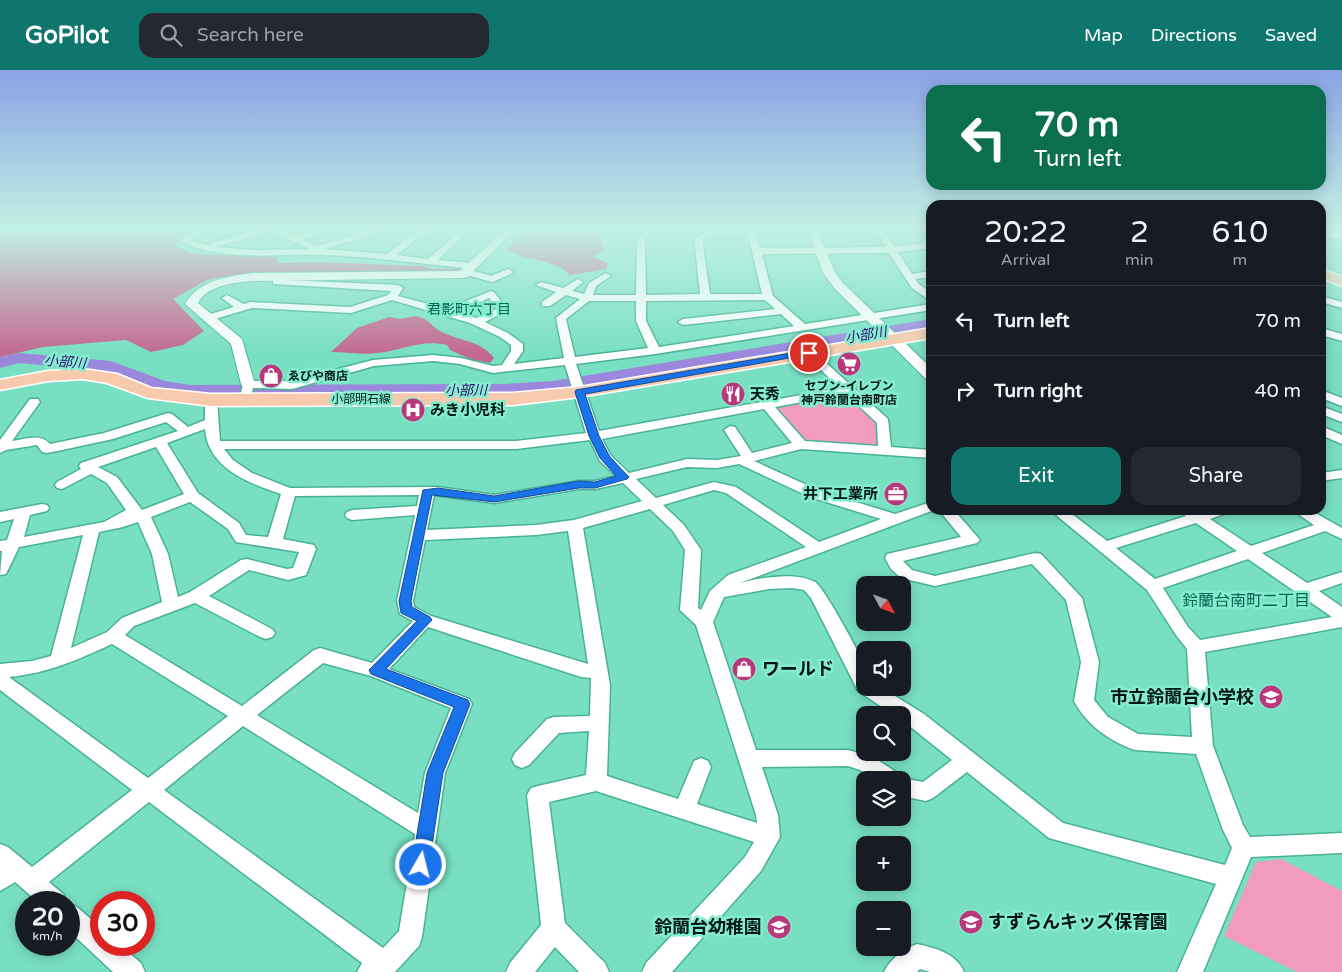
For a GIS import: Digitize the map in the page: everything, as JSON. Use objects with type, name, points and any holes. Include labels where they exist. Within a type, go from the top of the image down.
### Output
[{"type":"main road","points":[[1326,275],[1342,282]]},
{"type":"main road","points":[[1326,281],[1342,286]]},
{"type":"main road","name":"小部明石線","points":[[0,385],[53,376],[94,375],[111,378],[148,393],[211,400],[246,393],[514,399],[578,385],[809,353],[886,334],[926,333]]},
{"type":"street","points":[[439,271],[252,277],[231,280],[210,287],[194,295],[191,304],[237,342],[246,393],[292,385],[373,364],[433,358],[460,361],[493,370],[655,351],[926,308]]},
{"type":"street","points":[[469,271],[492,279],[508,272]]},
{"type":"street","points":[[641,271],[641,321],[655,351]]},
{"type":"street","points":[[702,271],[705,297]]},
{"type":"street","points":[[762,271],[768,297],[803,328]]},
{"type":"street","points":[[828,271],[838,286],[869,318],[926,371]]},
{"type":"street","points":[[905,271],[915,286],[926,294]]},
{"type":"street","points":[[909,277],[926,275]]},
{"type":"street","points":[[606,276],[592,285],[588,298],[561,318],[570,355],[569,361],[594,436],[605,458],[679,528],[693,550],[689,610],[704,622],[767,815],[769,837],[753,864],[655,972]]},
{"type":"street","points":[[283,277],[276,282],[398,288],[392,298]]},
{"type":"street","points":[[546,304],[578,282]]},
{"type":"street","points":[[541,285],[588,298],[768,297]]},
{"type":"street","points":[[448,312],[491,294],[503,310],[476,322]]},
{"type":"street","points":[[227,298],[242,307]]},
{"type":"street","points":[[208,318],[251,305],[351,310],[392,298],[448,312],[511,338],[517,344],[517,350],[506,368]]},
{"type":"street","points":[[1326,300],[1342,305]]},
{"type":"street","points":[[1326,310],[1342,315]]},
{"type":"street","points":[[683,322],[784,311]]},
{"type":"street","points":[[1326,333],[1342,338]]},
{"type":"street","points":[[809,353],[883,422],[885,450]]},
{"type":"street","points":[[214,445],[516,445],[594,436],[849,390]]},
{"type":"street","points":[[1326,396],[1342,402]]},
{"type":"street","points":[[211,400],[214,445],[223,459],[243,473],[270,486],[289,492],[333,490],[348,492],[438,491],[494,499],[579,484],[595,485],[687,463],[717,464],[802,445],[926,454]]},
{"type":"street","points":[[0,448],[34,402]]},
{"type":"street","points":[[767,404],[802,445]]},
{"type":"street","points":[[1326,412],[1342,418]]},
{"type":"street","points":[[0,448],[40,441],[47,449],[63,447],[168,417],[187,432]]},
{"type":"street","points":[[59,661],[100,527],[135,511],[112,480],[86,466],[187,432],[212,421]]},
{"type":"street","points":[[730,430],[745,459],[815,494],[895,520]]},
{"type":"street","points":[[1326,432],[1342,440]]},
{"type":"street","points":[[0,671],[32,668],[59,661],[113,636],[128,622],[196,596],[248,564],[288,575],[300,571],[308,548],[241,539],[234,526],[192,496],[159,441]]},
{"type":"street","points":[[62,484],[91,468]]},
{"type":"street","points":[[1326,477],[1342,474]]},
{"type":"street","points":[[418,535],[536,530],[575,525],[714,486],[731,490],[818,548]]},
{"type":"street","points":[[274,542],[289,492]]},
{"type":"street","points":[[427,492],[405,601],[406,610],[425,620],[581,670],[599,672]]},
{"type":"street","points":[[6,545],[118,524],[192,496]]},
{"type":"street","points":[[0,517],[42,508]]},
{"type":"street","points":[[704,622],[716,595],[734,579],[926,508]]},
{"type":"street","points":[[352,515],[424,510]]},
{"type":"street","points":[[0,570],[6,545],[16,537],[23,512]]},
{"type":"street","points":[[143,515],[160,554],[171,604]]},
{"type":"street","points":[[950,515],[972,540],[893,558],[897,565],[907,574],[935,582],[1035,558],[1074,598],[1090,662],[1084,701],[1101,723],[1135,742],[1203,746]]},
{"type":"street","points":[[1065,515],[1153,586],[1182,631],[1196,647],[1203,746],[1234,830],[1244,847]]},
{"type":"street","points":[[1103,547],[1189,515]]},
{"type":"street","points":[[1194,515],[1342,615]]},
{"type":"street","points":[[1307,515],[1342,534]]},
{"type":"street","points":[[575,525],[601,685],[596,782]]},
{"type":"street","points":[[1153,586],[1325,526]]},
{"type":"street","points":[[1305,590],[1342,577]]},
{"type":"street","points":[[716,595],[746,586],[794,583],[810,586],[818,595],[856,667]]},
{"type":"street","points":[[196,596],[266,633]]},
{"type":"street","points":[[376,670],[425,620]]},
{"type":"street","points":[[1196,647],[1342,621]]},
{"type":"street","points":[[113,636],[426,829]]},
{"type":"street","points":[[0,680],[147,790],[378,969],[410,937],[435,773],[462,704],[376,670],[320,654],[147,790],[12,871],[40,891]]},
{"type":"street","points":[[881,696],[917,720],[1057,831],[1231,877]]},
{"type":"street","points":[[522,759],[554,725],[600,723]]},
{"type":"street","points":[[748,759],[848,758],[866,763],[878,771]]},
{"type":"street","points":[[911,789],[926,792],[967,760]]},
{"type":"street","points":[[684,810],[701,767]]},
{"type":"street","points":[[596,972],[554,929],[538,795],[596,782],[769,837]]},
{"type":"street","points":[[1244,847],[1342,843]]},
{"type":"street","points":[[1190,972],[1244,847]]},
{"type":"street","points":[[80,925],[90,934]]},
{"type":"street","points":[[519,972],[554,929]]},
{"type":"street","points":[[114,956],[132,972]]},
{"type":"street","points":[[897,972],[917,956],[936,961],[951,972]]},
{"type":"shaded area","points":[[0,271],[458,271],[237,274],[207,280],[173,299],[204,331],[183,345],[151,352],[126,340],[43,347],[0,357]]},
{"type":"shaded area","points":[[565,271],[593,271],[570,275]]},
{"type":"shaded area","points":[[416,316],[425,319],[442,332],[477,344],[494,358],[490,363],[470,359],[450,350],[447,345],[438,343],[421,344],[372,354],[331,352],[357,328],[389,317],[400,319]]},
{"type":"shaded area","points":[[844,394],[851,395],[880,424],[879,443],[875,447],[810,443],[802,440],[775,410],[780,405]]},
{"type":"shaded area","points":[[1281,859],[1342,891],[1342,972],[1297,972],[1224,936],[1256,862]]},
{"type":"waterway","name":"小部川","points":[[0,363],[19,358],[111,366],[161,386],[190,391],[505,390],[553,387],[926,325]]},
{"type":"place","name":"セブン-イレブン 神戸鈴蘭台南町店","points":[[849,364]]},
{"type":"place","name":"ゑびや商店","points":[[271,376]]},
{"type":"place","name":"天秀","points":[[733,394]]},
{"type":"place","name":"みき小児科","points":[[413,410]]},
{"type":"place","name":"井下工業所","points":[[896,494]]},
{"type":"place","name":"ワールド","points":[[744,669]]},
{"type":"place","name":"市立鈴蘭台小学校","points":[[1271,697]]},
{"type":"place","name":"すずらんキッズ保育園","points":[[971,922]]},
{"type":"place","name":"鈴蘭台幼稚園","points":[[779,927]]},
{"type":"district","name":"君影町六丁目","points":[[469,309]]},
{"type":"district","name":"鈴蘭台南町二丁目","points":[[1246,601]]},
{"type":"route","points":[[421,865],[435,773],[462,704],[376,670],[425,620],[406,610],[405,601],[427,492],[438,491],[494,499],[579,484],[595,485],[623,477],[605,458],[594,436],[580,392],[809,353]]}]
